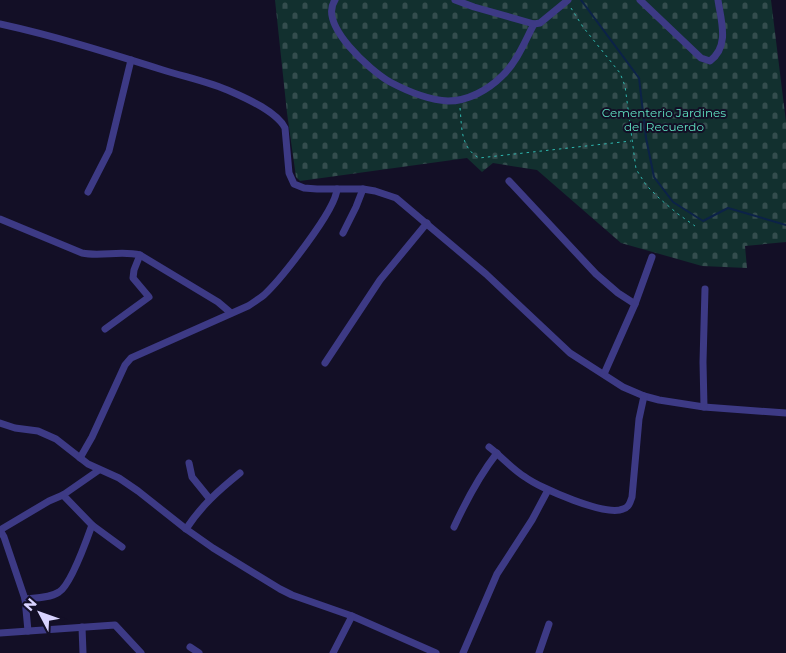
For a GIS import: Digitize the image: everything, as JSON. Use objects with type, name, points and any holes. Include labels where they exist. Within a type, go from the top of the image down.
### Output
[{"type":"street","points":[[335,0],[331,12],[333,22],[338,31],[349,46],[377,74],[391,83],[434,99],[450,101],[479,93],[502,76],[510,68],[534,24]]},
{"type":"street","points":[[455,0],[534,24],[540,23],[567,1]]},
{"type":"street","points":[[640,0],[702,58],[710,61],[719,51],[723,36],[718,0]]},
{"type":"street","points":[[0,24],[131,60],[231,92],[272,114],[285,128],[289,173],[294,184],[304,188],[363,189],[396,198],[428,223],[486,274],[570,353],[623,387],[644,396],[704,407],[786,413]]},
{"type":"street","points":[[88,192],[109,151],[131,60]]},
{"type":"street","points":[[509,181],[596,274],[618,293],[635,304]]},
{"type":"street","points":[[80,458],[92,437],[125,365],[132,358],[258,300],[273,286],[323,219],[334,201],[338,189]]},
{"type":"street","points":[[343,233],[363,189]]},
{"type":"street","points":[[0,219],[82,253],[93,255],[140,255],[218,302],[230,313]]},
{"type":"street","points":[[325,363],[380,280],[428,223]]},
{"type":"street","points":[[105,329],[149,297],[133,278],[140,255]]},
{"type":"street","points":[[604,374],[635,304],[652,257]]},
{"type":"street","points":[[704,407],[705,289]]},
{"type":"street","points":[[489,447],[522,476],[548,490],[604,509],[616,511],[627,507],[632,497],[639,419],[644,396]]},
{"type":"street","points":[[0,423],[15,428],[38,431],[56,439],[80,458],[99,470],[119,478],[138,491],[186,529],[234,562],[280,589],[352,616],[436,653]]},
{"type":"street","points":[[454,528],[478,480],[497,453]]},
{"type":"street","points":[[189,462],[192,477],[209,498]]},
{"type":"street","points":[[28,631],[24,599],[0,530],[49,501],[64,495],[99,470]]},
{"type":"street","points":[[186,529],[209,498],[240,472]]},
{"type":"street","points":[[463,653],[497,574],[532,520],[548,490]]},
{"type":"street","points":[[64,495],[92,525],[122,547]]},
{"type":"street","points":[[24,599],[58,593],[63,589],[92,525]]},
{"type":"street","points":[[333,653],[352,616]]},
{"type":"street","points":[[539,653],[550,624]]},
{"type":"street","points":[[0,633],[115,625],[141,653]]},
{"type":"street","points":[[82,627],[83,653]]},
{"type":"street","points":[[190,646],[198,653]]},
{"type":"path","points":[[567,1],[583,27],[620,73],[625,86],[636,169],[646,185],[694,226]]},
{"type":"path","points":[[458,99],[464,142],[470,153],[479,158],[633,140]]},
{"type":"green space","name":"Cementerio Jardines del Recuerdo","points":[[275,0],[771,0],[786,122],[786,242],[745,246],[747,268],[702,266],[621,243],[537,170],[493,163],[482,172],[467,158],[300,181],[296,177],[287,113]]},
{"type":"waterway","points":[[581,0],[639,78],[646,138],[654,177],[673,202],[703,221],[728,208],[786,225]]}]
